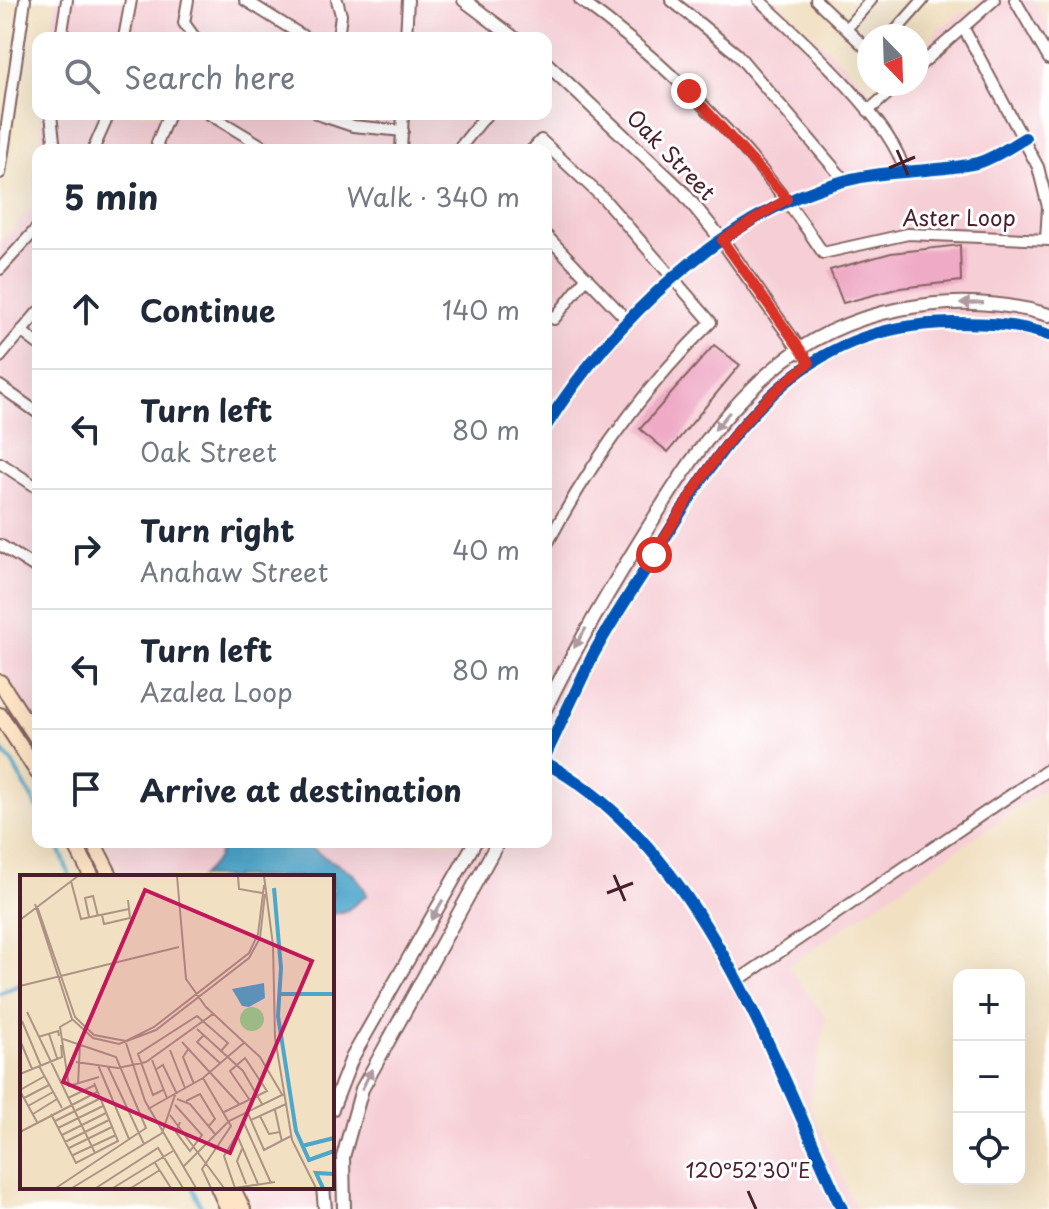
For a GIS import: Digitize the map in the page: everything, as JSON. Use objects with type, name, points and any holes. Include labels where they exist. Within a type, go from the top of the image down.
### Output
[{"type":"main road","points":[[0,682],[32,731]]},
{"type":"main road","points":[[0,715],[32,764]]},
{"type":"main road","points":[[77,848],[91,875]]},
{"type":"main road","points":[[96,848],[110,875]]},
{"type":"main road","points":[[219,1189],[228,1209]]},
{"type":"main road","points":[[233,1189],[243,1209]]},
{"type":"street","points":[[0,173],[6,148],[4,114],[25,0]]},
{"type":"street","points":[[62,32],[67,0]]},
{"type":"street","points":[[125,32],[131,0]]},
{"type":"street","points":[[188,0],[184,23],[191,32]]},
{"type":"street","points":[[245,0],[296,32]]},
{"type":"street","points":[[337,0],[341,15],[339,32]]},
{"type":"street","points":[[406,32],[408,0]]},
{"type":"street","points":[[464,0],[506,32]]},
{"type":"street","points":[[580,0],[618,28],[689,91],[787,199]]},
{"type":"street","points":[[671,0],[737,54],[845,181]]},
{"type":"street","points":[[759,0],[868,111],[901,157],[904,171]]},
{"type":"street","points":[[816,0],[857,40]]},
{"type":"street","points":[[846,29],[871,0]]},
{"type":"street","points":[[902,24],[923,0]]},
{"type":"street","points":[[929,57],[994,0]]},
{"type":"street","points":[[1015,0],[1049,59]]},
{"type":"street","points":[[963,27],[1038,167],[1048,207],[1047,240]]},
{"type":"street","name":"Oak Street","points":[[552,68],[637,146],[722,240],[810,363]]},
{"type":"street","points":[[868,111],[885,96]]},
{"type":"street","points":[[52,120],[54,144]]},
{"type":"street","points":[[96,144],[106,120]]},
{"type":"street","points":[[157,144],[167,120]]},
{"type":"street","points":[[219,120],[259,144]]},
{"type":"street","points":[[335,120],[353,126],[403,131]]},
{"type":"street","points":[[402,144],[403,120]]},
{"type":"street","points":[[463,144],[482,120]]},
{"type":"street","points":[[552,409],[628,321],[673,278],[722,240],[787,199],[845,181],[979,163],[1025,138]]},
{"type":"street","points":[[552,150],[604,199],[711,322],[668,365],[615,434],[580,485],[552,535]]},
{"type":"street","name":"Aster Loop","points":[[787,199],[823,253],[908,234],[1047,240]]},
{"type":"street","points":[[1,265],[32,233]]},
{"type":"street","points":[[552,241],[628,321]]},
{"type":"street","points":[[552,317],[554,319],[587,277]]},
{"type":"street","points":[[552,695],[574,649],[670,490],[741,399],[799,349],[869,317],[931,304],[987,302],[1049,315]]},
{"type":"street","points":[[0,357],[32,319]]},
{"type":"street","points":[[552,741],[594,653],[721,449],[753,410],[810,363],[875,335],[934,323],[988,323],[1049,335]]},
{"type":"street","points":[[21,331],[32,339]]},
{"type":"street","points":[[0,386],[32,409]]},
{"type":"street","points":[[0,463],[32,484]]},
{"type":"street","points":[[0,545],[32,565]]},
{"type":"street","points":[[552,768],[630,827],[668,873],[737,981],[842,1209]]},
{"type":"street","points":[[737,981],[1049,769]]},
{"type":"street","points":[[334,1104],[352,1058],[472,848]]},
{"type":"street","points":[[344,1209],[343,1157],[362,1089],[495,848]]},
{"type":"street","points":[[323,1189],[325,1209]]},
{"type":"shaded area","points":[[56,0],[776,0],[857,77],[857,96],[929,96],[929,44],[938,28],[961,13],[971,11],[981,0],[1034,0],[1049,26],[1049,786],[788,966],[826,1018],[809,1104],[856,1209],[256,1209],[246,1189],[334,1189],[334,875],[120,875],[107,848],[552,848],[552,144],[41,144],[41,120],[552,120],[552,32],[52,32]]},
{"type":"shaded area","points":[[32,207],[32,714],[0,666],[0,242]]},
{"type":"water","points":[[220,848],[313,848],[354,876],[367,895],[346,911],[334,914],[334,875],[203,875],[218,858]]},
{"type":"building","points":[[960,245],[961,281],[900,288],[843,303],[830,270],[891,253]]},
{"type":"building","points":[[714,345],[740,365],[668,452],[640,429]]},
{"type":"waterway","points":[[0,748],[32,798]]},
{"type":"waterway","points":[[59,848],[69,875]]},
{"type":"waterway","points":[[0,993],[20,985]]},
{"type":"waterway","points":[[193,1189],[202,1209]]},
{"type":"cycle path","points":[[552,417],[603,349],[637,311],[674,276],[756,218],[799,196],[844,181],[977,163],[1025,138]]},
{"type":"cycle path","points":[[552,741],[593,655],[687,503],[744,424],[776,391],[812,363],[853,342],[899,328],[977,323],[1014,326],[1049,335]]},
{"type":"cycle path","points":[[552,767],[601,800],[648,847],[690,901],[759,1023],[842,1209]]},
{"type":"route","points":[[654,555],[721,449],[753,410],[810,363],[722,240],[787,199],[689,91]]}]
